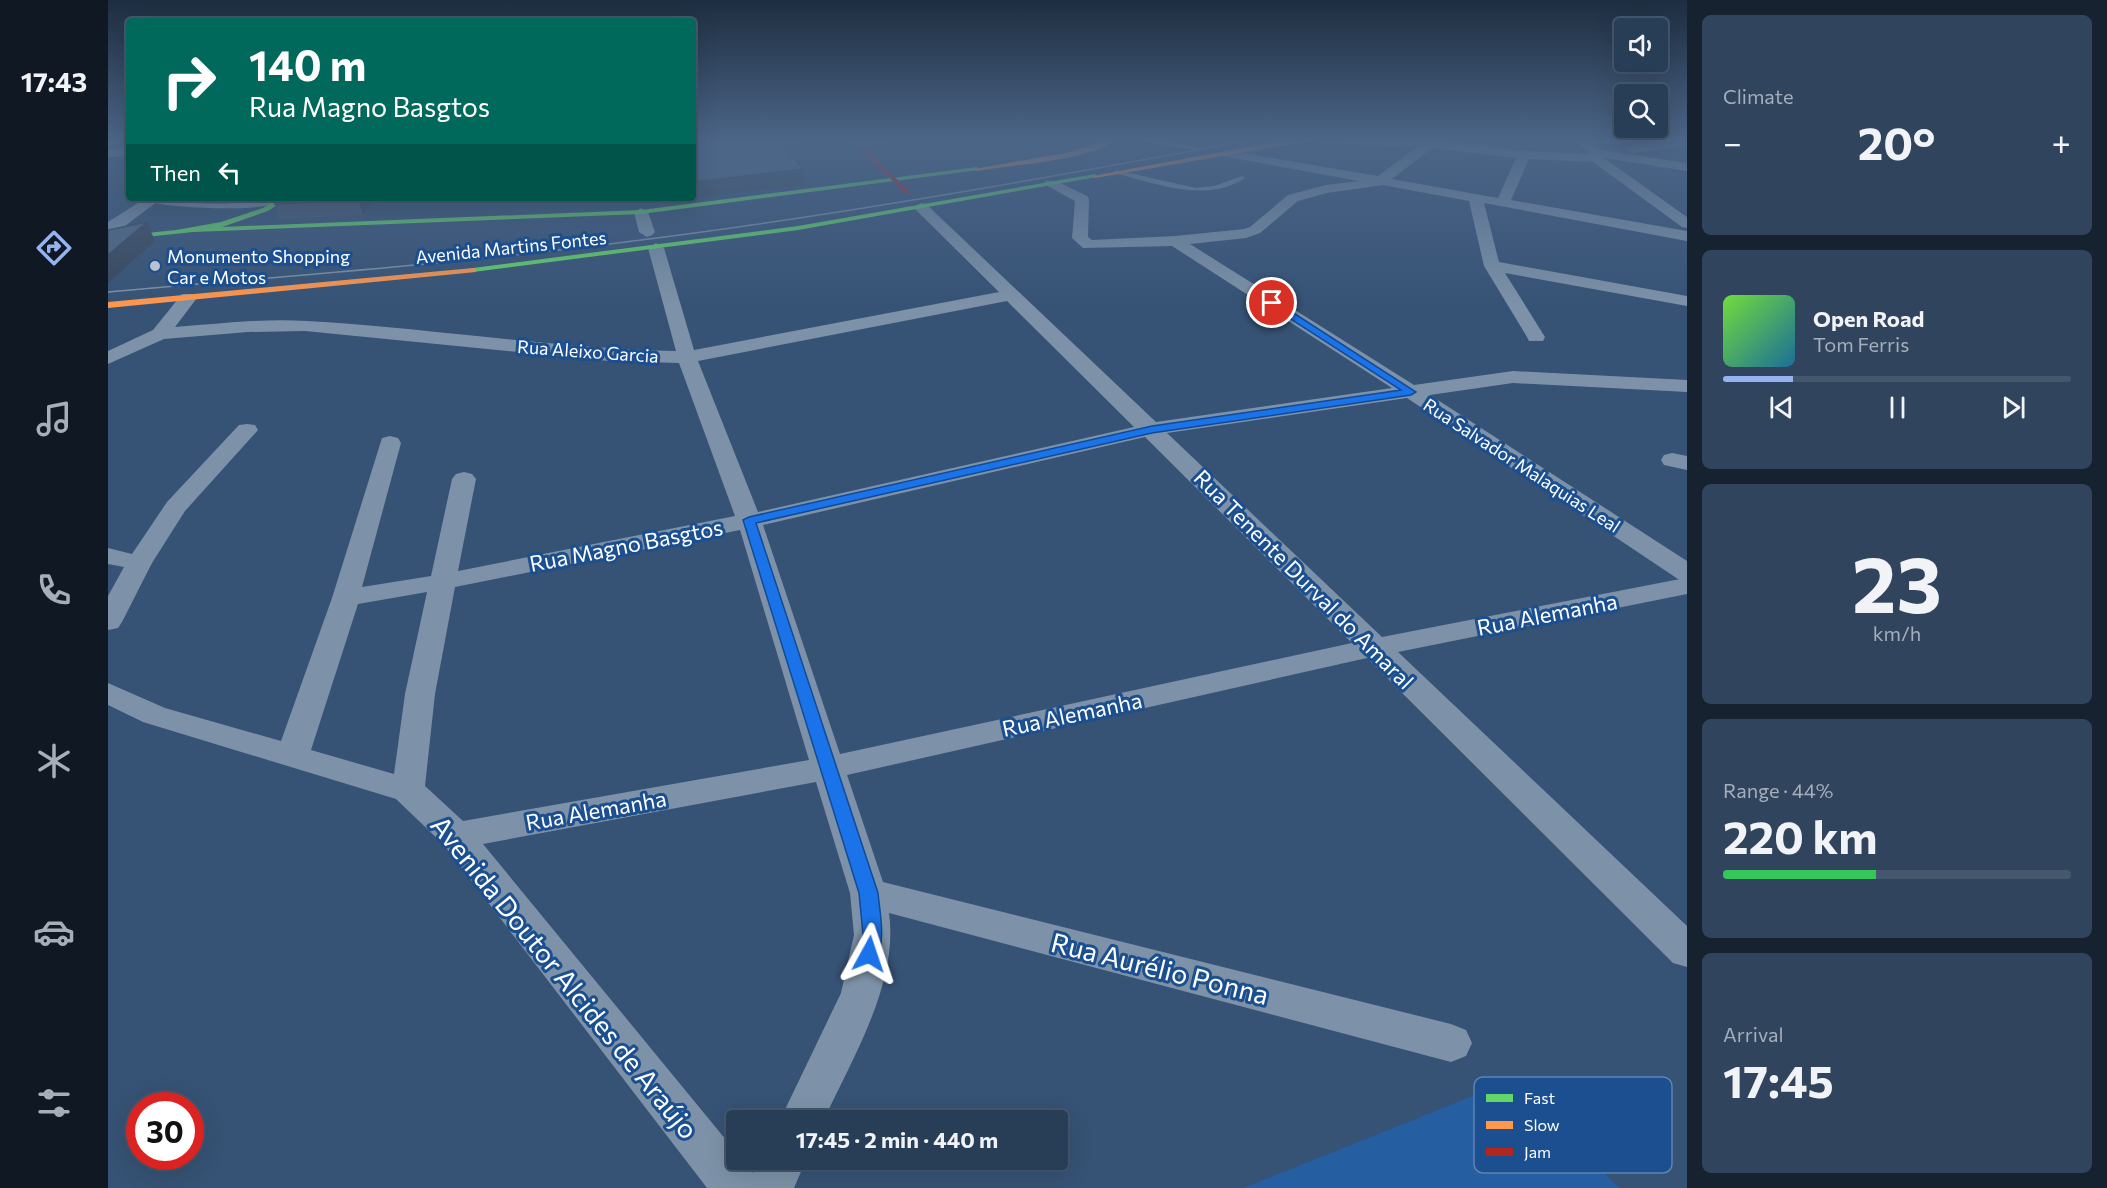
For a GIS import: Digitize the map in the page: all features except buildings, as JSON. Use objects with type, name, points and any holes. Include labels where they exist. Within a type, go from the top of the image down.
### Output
[{"type":"main road","points":[[696,200],[752,194]]},
{"type":"main road","points":[[886,197],[901,194]]},
{"type":"main road","points":[[910,194],[921,207]]},
{"type":"main road","name":"Avenida Martins Fontes","points":[[108,305],[514,266],[797,228],[992,194]]},
{"type":"main road","points":[[191,230],[251,215],[282,201]]},
{"type":"main road","points":[[108,239],[191,230],[682,201]]},
{"type":"main road","points":[[642,232],[664,230]]},
{"type":"main road","name":"Avenida Martins Fontes","points":[[108,299],[276,289]]},
{"type":"street","points":[[1073,194],[1082,199],[1080,238],[1088,245],[1175,241],[1246,233],[1255,230],[1293,198],[1306,194]]},
{"type":"street","points":[[1450,194],[1687,236]]},
{"type":"street","points":[[1503,203],[1507,194]]},
{"type":"street","points":[[1646,194],[1687,224]]},
{"type":"street","points":[[1476,199],[1492,266],[1536,338]]},
{"type":"street","points":[[130,237],[116,231],[114,225],[150,201]]},
{"type":"street","points":[[639,205],[642,232]]},
{"type":"street","name":"Rua Tenente Durval do Amaral","points":[[921,207],[1687,951]]},
{"type":"street","name":"Rua Salvador Malaquias Leal","points":[[1175,241],[1687,573]]},
{"type":"street","points":[[656,248],[687,357],[749,520],[868,893],[873,935],[861,994],[807,1110]]},
{"type":"street","points":[[1492,266],[1687,301]]},
{"type":"street","name":"Rua Aleixo Garcia","points":[[160,334],[248,327],[304,326],[609,355],[687,357],[1011,295]]},
{"type":"street","points":[[108,358],[160,334],[188,298]]},
{"type":"street","name":"Rua Magno Basgtos","points":[[346,598],[441,582],[749,520],[1152,429],[1513,378],[1687,386]]},
{"type":"street","points":[[108,621],[140,563],[176,507],[247,430]]},
{"type":"street","points":[[292,757],[346,598],[390,443]]},
{"type":"street","points":[[108,693],[154,715],[408,790],[420,694],[441,582],[464,479]]},
{"type":"street","points":[[108,556],[140,563]]},
{"type":"street","name":"Rua Alemanha","points":[[456,836],[828,768],[1373,648],[1687,586]]},
{"type":"street","name":"Avenida Doutor Alcides de Araújo","points":[[408,790],[456,836],[736,1188]]},
{"type":"street","name":"Rua Aurélio Ponna","points":[[868,893],[1451,1043]]},
{"type":"street","points":[[770,1188],[778,1170]]},
{"type":"lane","points":[[160,201],[175,205],[227,206],[274,201]]},
{"type":"lane","points":[[191,230],[212,220],[227,206]]},
{"type":"shaded area","points":[[1474,1095],[1474,1173],[1604,1173],[1620,1188],[1243,1188]]},
{"type":"tram line","points":[[108,292],[508,256],[718,230],[946,194]]},
{"type":"traffic: fast","points":[[191,230],[641,212],[778,194]]},
{"type":"traffic: fast","points":[[473,270],[798,228],[990,194]]},
{"type":"traffic: fast","points":[[108,239],[200,229],[244,218],[280,201]]},
{"type":"traffic: slow","points":[[108,305],[473,270]]},
{"type":"place","name":"Monumento Shopping Car e Motos","points":[[155,266]]},
{"type":"route","points":[[869,954],[873,935],[868,893],[749,520],[1152,429],[1411,392],[1272,303]]}]
